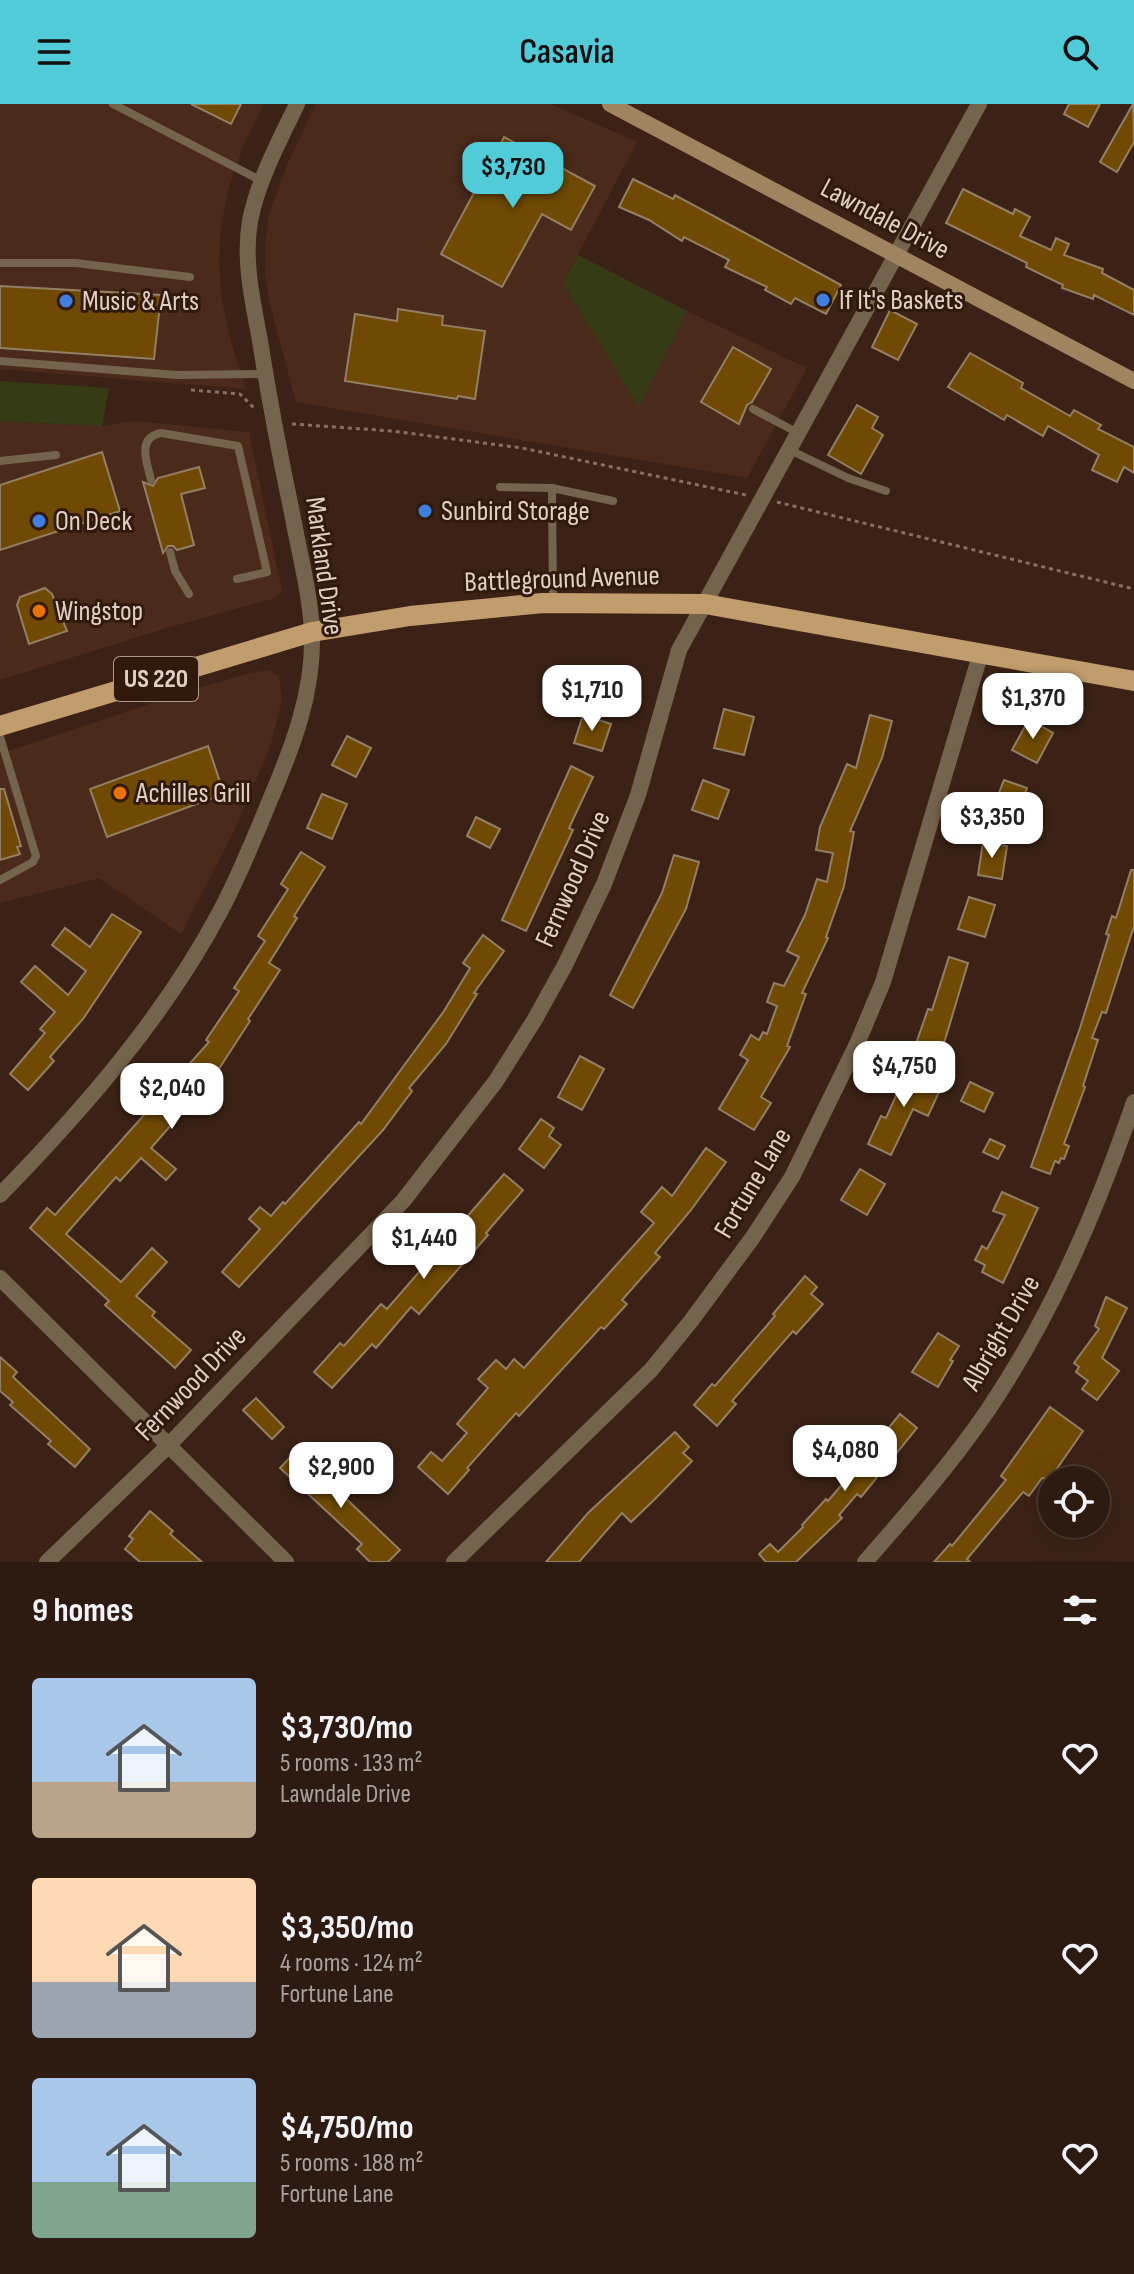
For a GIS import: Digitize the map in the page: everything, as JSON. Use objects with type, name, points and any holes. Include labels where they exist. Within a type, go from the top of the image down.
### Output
[{"type":"main road","name":"Lawndale Drive","points":[[610,104],[1134,381]]},
{"type":"main road","name":"Battleground Avenue","points":[[0,726],[312,632],[410,616],[553,602],[705,604],[1134,681]]},
{"type":"street","name":"Markland Drive","points":[[0,1195],[58,1134],[137,1037],[183,972],[222,907],[296,740],[309,687],[312,632],[247,261],[250,223],[262,182],[297,104]]},
{"type":"street","name":"Fernwood Drive","points":[[47,1562],[168,1446],[403,1201],[496,1081],[565,965],[604,884],[638,795],[679,650],[979,104]]},
{"type":"street","name":"Fortune Lane","points":[[454,1562],[651,1370],[753,1237],[792,1177],[857,1044],[883,982],[981,652]]},
{"type":"street","name":"Albright Drive","points":[[865,1562],[959,1449],[1013,1371],[1082,1241],[1134,1102]]},
{"type":"street","points":[[0,1278],[286,1562]]},
{"type":"lane","points":[[113,104],[262,182]]},
{"type":"lane","points":[[0,263],[76,263],[190,277]]},
{"type":"lane","points":[[0,361],[177,375],[265,374]]},
{"type":"lane","points":[[753,409],[798,433]]},
{"type":"lane","points":[[151,480],[144,451],[151,435],[161,433],[238,446],[267,572],[237,579]]},
{"type":"lane","points":[[789,450],[848,478],[886,491]]},
{"type":"lane","points":[[0,461],[56,455]]},
{"type":"lane","points":[[500,487],[552,488],[613,501]]},
{"type":"lane","points":[[552,488],[553,602]]},
{"type":"lane","points":[[170,552],[175,571],[189,594]]},
{"type":"lane","points":[[0,737],[36,856],[33,862],[0,880]]},
{"type":"path","points":[[182,389],[240,394],[274,422],[392,431],[522,448],[762,499],[1134,589]]},
{"type":"shaded area","points":[[0,104],[264,104],[244,144],[229,186],[221,225],[219,261],[222,301],[246,389],[0,369]]},
{"type":"shaded area","points":[[316,104],[551,104],[637,142],[563,283],[639,406],[687,311],[807,368],[747,478],[296,402],[270,305],[265,275],[265,243],[269,214],[288,162]]},
{"type":"shaded area","points":[[0,421],[102,426],[135,421],[249,432],[282,591],[275,598],[0,680]]},
{"type":"shaded area","points":[[268,670],[279,676],[282,699],[270,747],[235,829],[181,934],[99,878],[0,903],[0,754],[170,697]]},
{"type":"green space","points":[[578,255],[687,311],[639,407],[563,283]]},
{"type":"green space","points":[[0,381],[109,388],[102,426],[0,421]]},
{"type":"building","points":[[191,104],[241,104],[231,124]]},
{"type":"building","points":[[1069,104],[1100,104],[1088,127],[1064,114]]},
{"type":"building","points":[[1133,104],[1134,142],[1117,172],[1100,162]]},
{"type":"building","points":[[504,137],[595,186],[571,230],[542,214],[502,287],[441,254]]},
{"type":"building","points":[[633,179],[673,199],[675,195],[841,285],[826,314],[795,298],[791,304],[765,290],[767,287],[725,267],[729,260],[684,237],[682,241],[649,220],[619,207]]},
{"type":"building","points":[[963,189],[1013,214],[1015,209],[1030,217],[1020,236],[1051,250],[1056,238],[1069,244],[1064,255],[1103,269],[1102,273],[1134,290],[1134,315],[1094,295],[1093,299],[1062,288],[1063,285],[1026,267],[1027,263],[946,223]]},
{"type":"building","points":[[0,286],[161,295],[154,359],[0,348]]},
{"type":"building","points":[[398,309],[443,316],[442,325],[485,331],[475,399],[458,396],[457,399],[345,381],[355,314],[397,321]]},
{"type":"building","points":[[890,310],[917,324],[898,360],[872,347]]},
{"type":"building","points":[[733,347],[771,369],[752,402],[747,405],[739,424],[701,402]]},
{"type":"building","points":[[970,353],[1023,383],[1021,388],[1070,416],[1074,410],[1101,425],[1098,429],[1134,447],[1134,473],[1124,467],[1117,482],[1092,470],[1099,455],[1048,426],[1043,436],[1007,415],[1004,420],[948,387]]},
{"type":"building","points":[[857,405],[878,417],[872,428],[883,435],[861,474],[828,455]]},
{"type":"building","points":[[102,452],[120,511],[0,550],[0,485]]},
{"type":"building","points":[[199,467],[205,488],[181,494],[194,545],[177,550],[168,546],[163,553],[143,482],[153,486],[158,478]]},
{"type":"building","points":[[45,588],[52,594],[67,631],[29,644],[17,605],[20,597]]},
{"type":"building","points":[[724,709],[754,717],[744,755],[714,748]]},
{"type":"building","points":[[583,715],[611,724],[602,751],[574,743]]},
{"type":"building","points":[[870,715],[892,721],[882,758],[850,831],[854,832],[844,886],[828,938],[802,993],[806,994],[787,1046],[790,1047],[761,1097],[771,1103],[754,1130],[719,1109],[748,1060],[740,1055],[751,1035],[759,1040],[763,1032],[767,1034],[777,1006],[767,1002],[774,983],[784,986],[799,957],[787,951],[805,915],[817,879],[827,882],[833,853],[816,850],[820,827],[847,764],[856,768]]},
{"type":"building","points":[[1029,719],[1053,733],[1037,763],[1012,750]]},
{"type":"building","points":[[347,736],[371,748],[356,777],[332,765]]},
{"type":"building","points":[[208,746],[224,794],[107,837],[90,789]]},
{"type":"building","points":[[571,766],[593,777],[569,828],[573,830],[526,931],[502,920]]},
{"type":"building","points":[[703,780],[729,790],[718,819],[692,810]]},
{"type":"building","points":[[1004,780],[1027,788],[1013,825],[990,816]]},
{"type":"building","points":[[0,789],[4,789],[21,846],[17,847],[20,854],[0,860]]},
{"type":"building","points":[[322,794],[347,804],[332,839],[307,828]]},
{"type":"building","points":[[476,817],[500,829],[490,848],[467,836]]},
{"type":"building","points":[[983,842],[1007,846],[1002,879],[978,875]]},
{"type":"building","points":[[301,852],[325,867],[269,963],[280,970],[215,1075],[151,1148],[176,1169],[166,1180],[141,1158],[120,1181],[116,1177],[66,1234],[121,1282],[152,1248],[167,1262],[136,1296],[155,1312],[152,1316],[191,1350],[175,1368],[105,1305],[109,1301],[30,1228],[47,1208],[55,1215],[209,1042],[206,1040],[239,991],[234,988],[265,941],[258,936],[288,889],[281,884]]},
{"type":"building","points":[[674,855],[699,862],[686,909],[633,1008],[610,995],[662,893]]},
{"type":"building","points":[[1131,870],[1134,870],[1134,926],[1106,1013],[1102,1012],[1092,1038],[1098,1040],[1064,1144],[1069,1146],[1064,1159],[1061,1158],[1059,1163],[1055,1161],[1050,1174],[1031,1167],[1080,1028],[1112,916],[1116,918]]},
{"type":"building","points":[[969,897],[995,905],[985,937],[958,929]]},
{"type":"building","points":[[112,914],[141,932],[83,1019],[50,1057],[54,1061],[28,1090],[10,1074],[45,1033],[40,1029],[55,1012],[21,982],[35,966],[68,995],[86,971],[52,945],[65,928],[90,947]]},
{"type":"building","points":[[483,935],[504,951],[474,993],[477,994],[446,1044],[409,1088],[412,1091],[383,1130],[239,1287],[222,1272],[260,1229],[249,1219],[260,1207],[271,1216],[359,1122],[361,1124],[444,1011],[470,968],[463,963]]},
{"type":"building","points":[[949,957],[968,963],[942,1050],[917,1041],[928,1009],[932,1010]]},
{"type":"building","points":[[580,1056],[604,1069],[582,1110],[558,1097]]},
{"type":"building","points":[[910,1065],[932,1075],[927,1087],[939,1092],[928,1116],[913,1109],[891,1155],[868,1144],[881,1116],[886,1118]]},
{"type":"building","points":[[970,1082],[993,1093],[984,1112],[961,1101]]},
{"type":"building","points":[[541,1119],[554,1128],[549,1136],[561,1145],[544,1168],[519,1149]]},
{"type":"building","points":[[990,1139],[1005,1146],[998,1159],[983,1152]]},
{"type":"building","points":[[706,1148],[726,1162],[655,1253],[660,1257],[622,1300],[627,1304],[604,1329],[601,1327],[519,1416],[516,1413],[448,1494],[418,1467],[431,1452],[442,1461],[467,1433],[457,1424],[488,1388],[478,1379],[496,1360],[506,1369],[514,1359],[524,1368],[654,1223],[641,1212],[662,1187],[672,1196]]},
{"type":"building","points":[[860,1169],[885,1184],[867,1215],[841,1200]]},
{"type":"building","points":[[504,1174],[523,1190],[486,1233],[488,1235],[419,1314],[411,1307],[376,1348],[372,1344],[332,1388],[314,1372],[340,1343],[344,1346],[381,1304],[387,1309]]},
{"type":"building","points":[[1002,1192],[1038,1208],[1003,1283],[982,1272],[985,1265],[975,1260],[982,1246],[987,1249],[1005,1215],[993,1211]]},
{"type":"building","points":[[805,1276],[817,1287],[811,1294],[823,1304],[796,1334],[793,1331],[732,1401],[736,1404],[717,1426],[694,1405],[712,1384],[715,1386]]},
{"type":"building","points":[[1106,1297],[1127,1308],[1102,1358],[1119,1371],[1097,1400],[1082,1389],[1088,1381],[1076,1372],[1079,1367],[1074,1363],[1099,1329],[1095,1326]]},
{"type":"building","points":[[938,1333],[959,1346],[938,1387],[912,1372]]},
{"type":"building","points":[[0,1357],[17,1372],[13,1377],[90,1449],[75,1467],[48,1444],[51,1441],[10,1405],[13,1402],[0,1391]]},
{"type":"building","points":[[256,1398],[284,1427],[272,1439],[243,1410]]},
{"type":"building","points":[[1050,1407],[1083,1431],[1059,1466],[1038,1466],[1038,1484],[1029,1496],[1023,1492],[967,1559],[970,1562],[934,1562],[950,1544],[952,1546],[1006,1480],[1001,1476]]},
{"type":"building","points":[[900,1414],[917,1428],[861,1497],[857,1494],[839,1515],[842,1518],[796,1562],[766,1562],[759,1554],[770,1544],[778,1552],[826,1499],[828,1501],[878,1442],[872,1438],[881,1426],[887,1430]]},
{"type":"building","points":[[675,1432],[689,1447],[683,1453],[692,1461],[655,1499],[631,1522],[622,1513],[579,1562],[546,1562],[588,1513]]},
{"type":"building","points":[[296,1451],[400,1550],[388,1562],[370,1562],[357,1549],[362,1544],[280,1468]]},
{"type":"building","points":[[150,1511],[173,1531],[170,1534],[202,1562],[140,1562],[125,1549],[133,1539],[129,1536]]},
{"type":"place","name":"If It's Baskets","points":[[823,300]]},
{"type":"place","name":"Music & Arts","points":[[66,301]]},
{"type":"place","name":"Sunbird Storage","points":[[425,511]]},
{"type":"place","name":"On Deck","points":[[39,521]]},
{"type":"place","name":"Wingstop","points":[[39,611]]},
{"type":"place","name":"Achilles Grill","points":[[120,793]]}]
